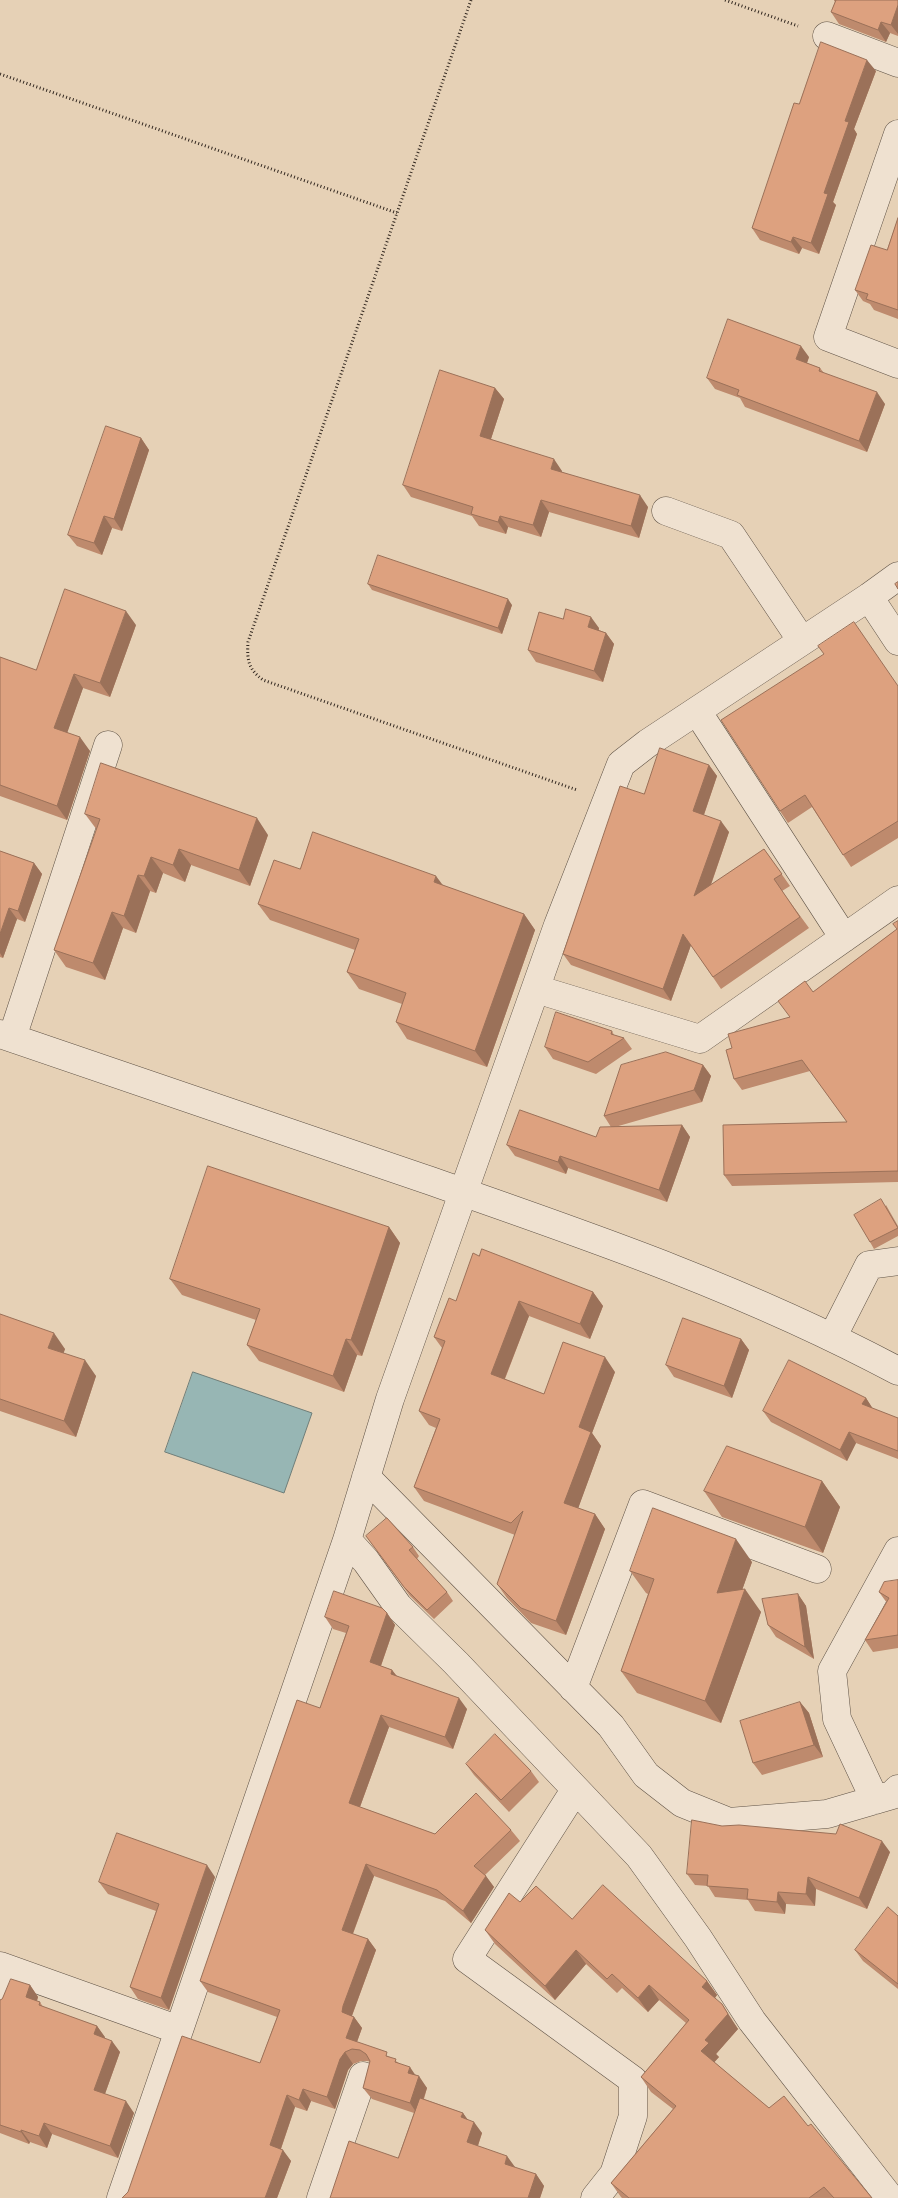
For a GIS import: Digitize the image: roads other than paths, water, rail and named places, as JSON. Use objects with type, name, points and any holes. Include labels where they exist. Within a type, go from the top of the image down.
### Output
[{"type":"street","points":[[827,36],[898,63]]},
{"type":"street","points":[[898,134],[828,337],[898,364]]},
{"type":"street","points":[[666,511],[731,535],[802,641]]},
{"type":"street","points":[[121,2198],[347,1540],[390,1399],[465,1193],[536,989],[621,764],[648,743],[870,597],[898,576]]},
{"type":"street","points":[[870,597],[898,641]]},
{"type":"street","points":[[697,712],[844,938]]},
{"type":"street","points":[[108,745],[6,1036],[465,1193],[676,1268],[833,1336],[898,1371]]},
{"type":"street","points":[[536,989],[700,1039],[898,900]]},
{"type":"street","points":[[833,1336],[869,1265],[898,1261]]},
{"type":"street","points":[[366,1477],[611,1726],[646,1775],[682,1803],[729,1822],[827,1814],[887,1795],[837,1719],[832,1670],[898,1551]]},
{"type":"street","points":[[574,1688],[643,1504],[817,1570]]},
{"type":"street","points":[[347,1540],[366,1561],[398,1606],[456,1663],[639,1856],[698,1938],[752,2021],[890,2198]]},
{"type":"street","points":[[575,1790],[467,1959],[632,2080],[633,2116],[614,2174],[595,2198]]},
{"type":"street","points":[[0,1998],[5,1968],[178,2030]]},
{"type":"street","points":[[321,2198],[363,2076]]},
{"type":"water","points":[[193,1372],[312,1413],[284,1493],[165,1452]]}]
